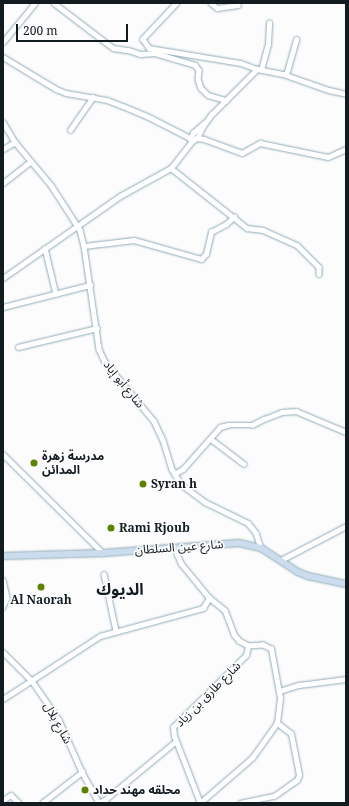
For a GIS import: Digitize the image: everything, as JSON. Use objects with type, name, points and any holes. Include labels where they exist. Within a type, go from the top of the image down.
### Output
[{"type":"main road","name":"شارع عين السلطان","points":[[3,556],[103,553],[229,543],[252,545],[261,548],[298,572],[308,576],[346,584]]},
{"type":"street","points":[[3,42],[35,3]]},
{"type":"street","points":[[54,3],[113,48],[128,50],[140,54],[155,53],[195,65],[199,70],[198,79],[201,88],[208,95],[226,100]]},
{"type":"street","points":[[177,3],[143,39],[149,48],[241,64],[259,70],[286,75],[329,90],[346,94]]},
{"type":"street","points":[[211,3],[217,8],[238,5]]},
{"type":"street","points":[[3,278],[120,196],[171,168],[196,130],[259,70],[268,44],[269,22]]},
{"type":"street","points":[[286,75],[296,39]]},
{"type":"street","points":[[3,57],[56,89],[66,93],[107,100],[136,111],[190,141]]},
{"type":"street","points":[[70,130],[93,97]]},
{"type":"street","points":[[197,138],[207,121]]},
{"type":"street","name":"شارع أبو إياد","points":[[3,122],[5,130],[30,162],[51,185],[77,225],[84,246],[99,349],[102,356],[120,382],[154,421],[163,440],[174,474],[181,484],[199,499],[251,526],[256,533],[261,548]]},
{"type":"street","points":[[190,141],[197,138],[204,139],[242,153],[260,143],[328,156],[346,149]]},
{"type":"street","points":[[3,149],[15,142]]},
{"type":"street","points":[[3,183],[30,162]]},
{"type":"street","points":[[171,168],[247,228],[262,230],[297,245],[320,267],[319,274]]},
{"type":"street","points":[[84,246],[134,240],[201,259],[206,254],[213,229],[226,224],[234,217]]},
{"type":"street","points":[[45,248],[56,294]]},
{"type":"street","points":[[3,307],[90,286]]},
{"type":"street","points":[[18,347],[97,328]]},
{"type":"street","points":[[174,474],[184,469],[210,439],[224,426],[252,425],[264,419],[292,410],[346,432]]},
{"type":"street","points":[[210,439],[244,464]]},
{"type":"street","points":[[3,454],[103,553]]},
{"type":"street","points":[[281,560],[346,526]]},
{"type":"street","name":"شارع طارق بن زياد","points":[[179,547],[177,555],[181,564],[209,598],[225,611],[236,637],[248,646],[246,655],[175,723],[173,732],[200,803],[249,762],[277,723]]},
{"type":"street","points":[[104,574],[116,631]]},
{"type":"street","points":[[3,580],[7,598],[3,607]]},
{"type":"street","points":[[3,699],[100,636],[200,609],[209,598]]},
{"type":"street","points":[[240,803],[274,796],[297,780],[299,775],[291,734],[277,723],[280,691],[271,649],[263,645],[248,646]]},
{"type":"street","name":"شارع بلال","points":[[3,652],[32,681],[59,720],[82,772],[99,803],[106,799],[176,741]]},
{"type":"street","points":[[280,691],[299,685],[346,679]]},
{"type":"street","points":[[42,803],[82,772]]},
{"type":"street","points":[[3,800],[11,796],[19,803]]},
{"type":"place","name":"مدرسة زهرة المدائن","points":[[34,463]]},
{"type":"place","name":"Syran h","points":[[143,484]]},
{"type":"place","name":"Rami Rjoub","points":[[111,528]]},
{"type":"place","name":"Al Naorah","points":[[41,587]]},
{"type":"place","name":"محلقه مهند حداد","points":[[85,790]]},
{"type":"district","name":"الديوك","points":[[120,589]]}]
